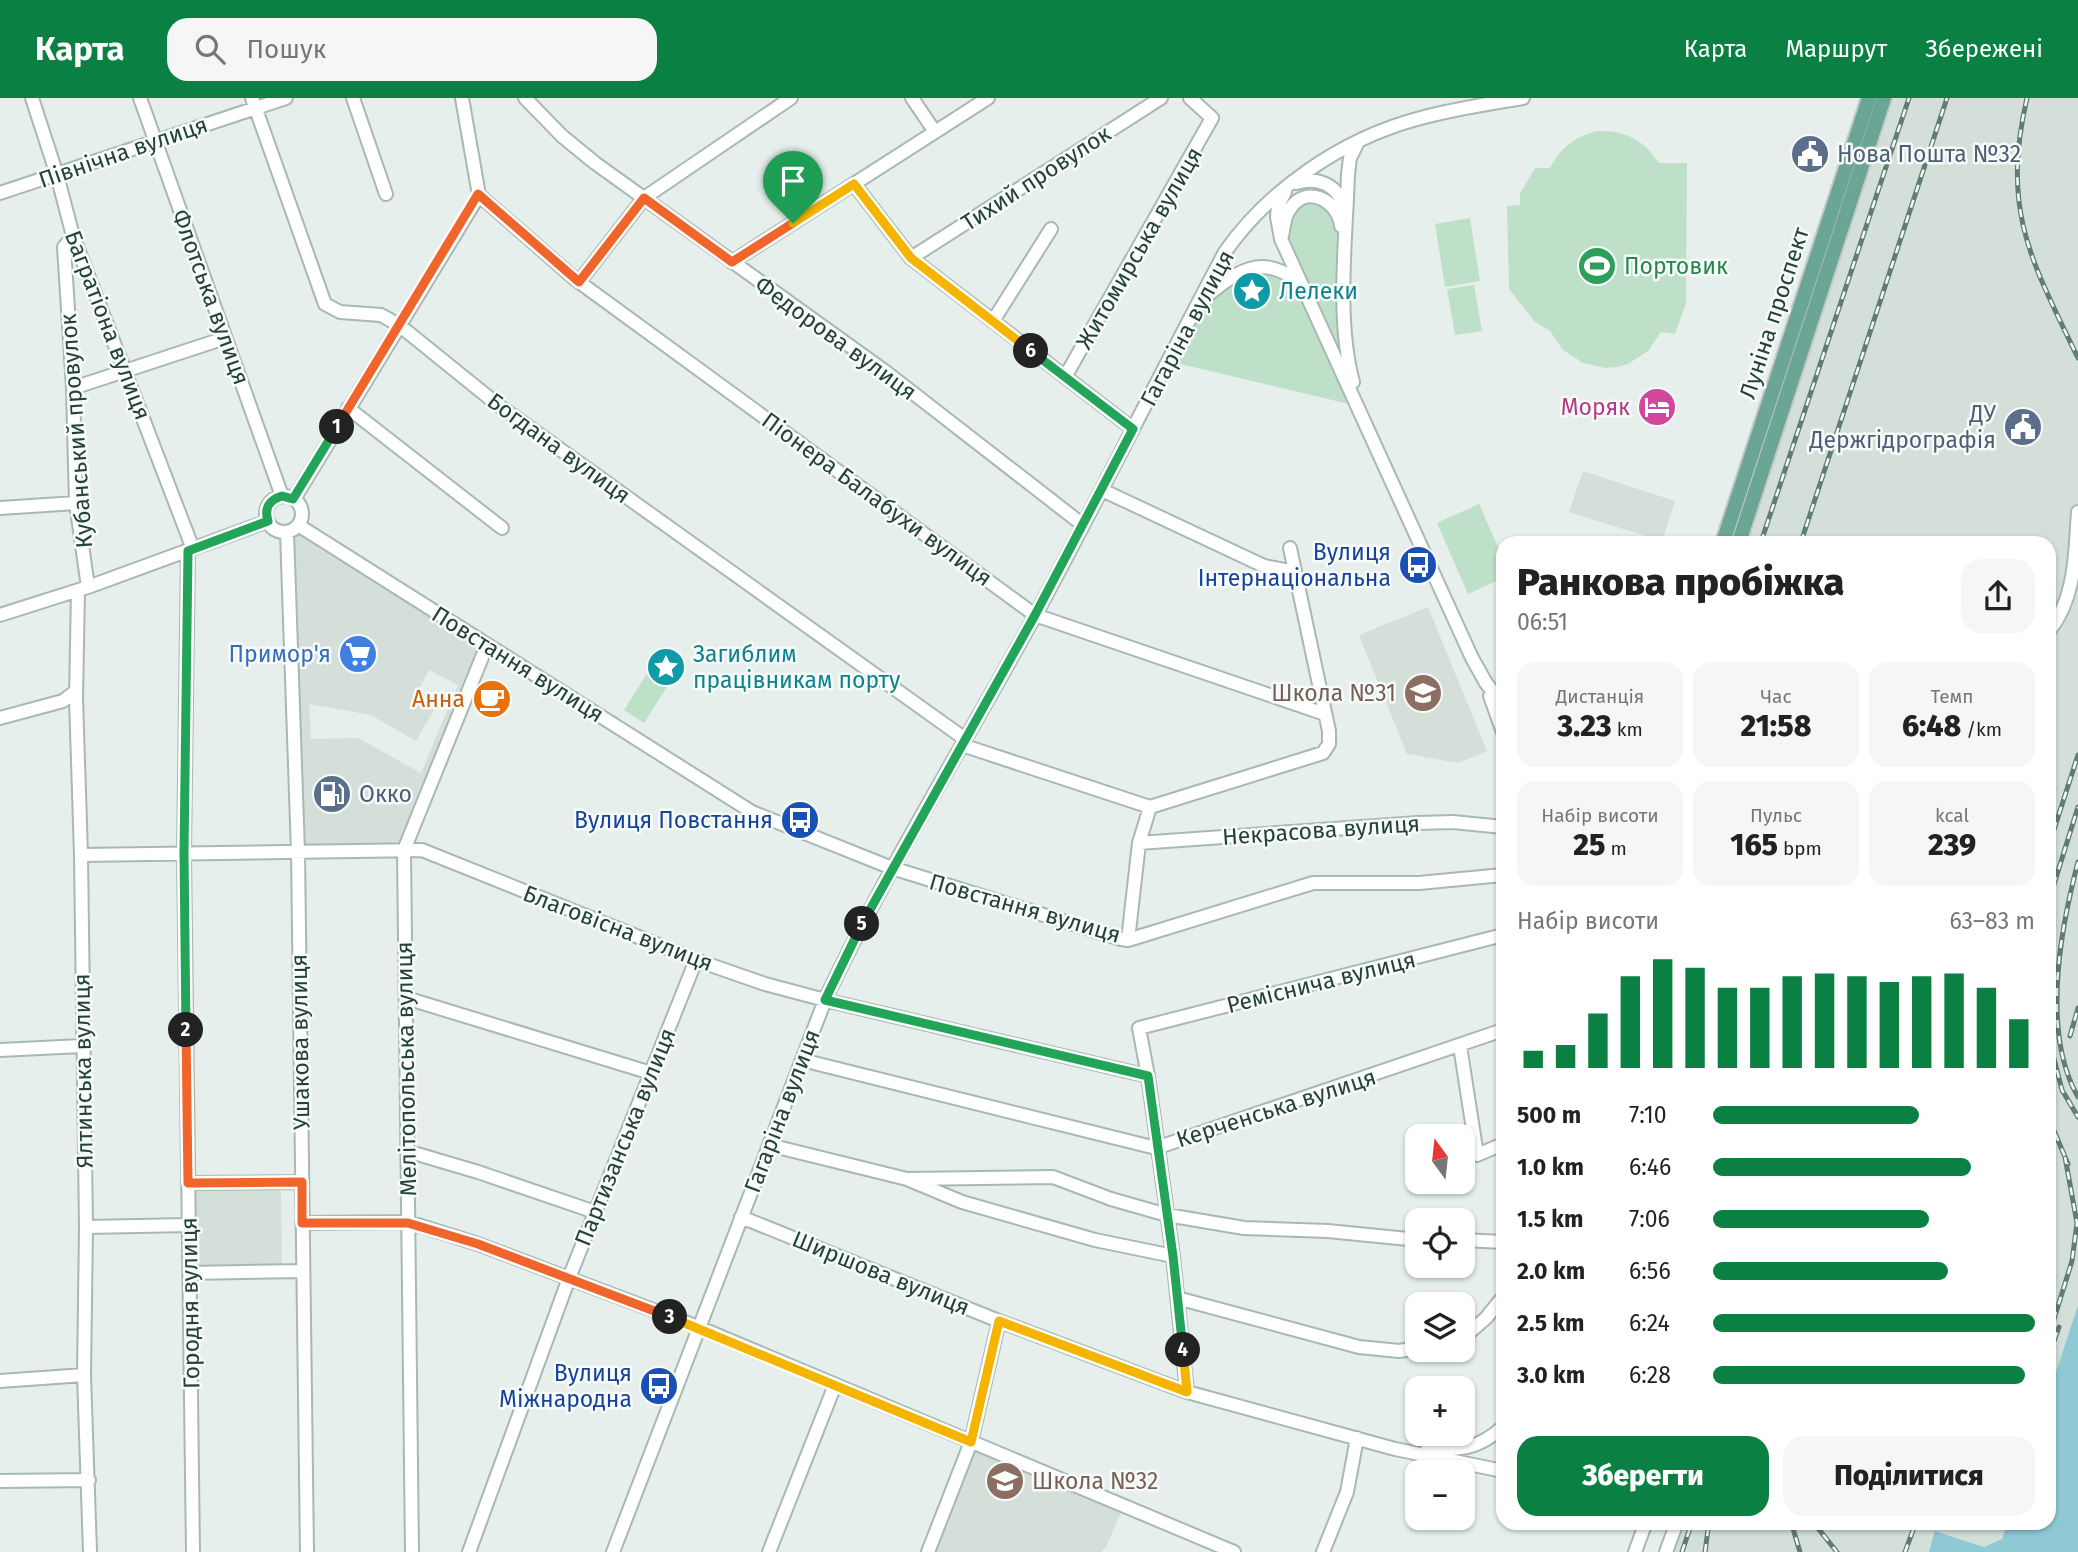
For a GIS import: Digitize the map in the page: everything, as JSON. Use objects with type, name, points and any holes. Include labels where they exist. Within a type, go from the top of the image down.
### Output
[{"type":"main road","name":"Луніна проспект","points":[[1725,536],[1868,98]]},
{"type":"main road","name":"Луніна проспект","points":[[1741,536],[1884,98]]},
{"type":"street","name":"Багратіона вулиця","points":[[32,98],[73,236],[191,550]]},
{"type":"street","name":"Флотська вулиця","points":[[140,98],[225,338],[288,497]]},
{"type":"street","name":"Північна вулиця","points":[[0,193],[155,141],[254,103],[286,98]]},
{"type":"street","points":[[354,98],[386,194]]},
{"type":"street","points":[[288,497],[302,511],[292,529],[279,531],[268,521],[267,508],[270,502],[288,497],[348,408],[478,194],[463,98]]},
{"type":"street","name":"Федорова вулиця","points":[[525,98],[570,143],[886,372],[1083,526]]},
{"type":"street","points":[[579,282],[644,198],[791,98]]},
{"type":"street","points":[[912,98],[935,132]]},
{"type":"street","points":[[732,262],[988,98]]},
{"type":"street","name":"Тихий провулок","points":[[911,258],[1161,98]]},
{"type":"street","name":"Житомирська вулиця","points":[[1065,377],[1212,118],[1190,98]]},
{"type":"street","name":"Гагаріна вулиця","points":[[613,1552],[825,1000],[857,932],[1035,615],[1226,252],[1255,215],[1289,186],[1358,141],[1445,105],[1522,98]]},
{"type":"street","name":"Богдана вулиця","points":[[254,103],[326,304],[340,312],[381,314],[399,325],[498,405],[963,742],[1150,807]]},
{"type":"street","points":[[1358,141],[1348,165],[1345,340],[1349,368],[1366,422]]},
{"type":"street","points":[[1347,215],[1340,196],[1326,184],[1307,180],[1289,186],[1278,206],[1281,239],[1467,649],[1496,696]]},
{"type":"street","points":[[854,184],[911,258],[1133,429]]},
{"type":"street","name":"Піонера Балабухи вулиця","points":[[478,194],[579,282],[1035,615],[1325,715]]},
{"type":"street","points":[[1281,239],[1287,215],[1294,204],[1306,197],[1325,200],[1335,208],[1340,220],[1345,272]]},
{"type":"street","points":[[993,321],[1051,229]]},
{"type":"street","name":"Кубанський провулок","points":[[73,236],[64,247],[73,388],[76,503],[83,589]]},
{"type":"street","points":[[1198,303],[1228,279],[1252,267],[1278,269],[1300,284]]},
{"type":"street","points":[[73,388],[225,338]]},
{"type":"street","points":[[348,408],[502,528]]},
{"type":"street","points":[[1102,490],[1264,566],[1295,572]]},
{"type":"street","points":[[0,508],[76,503]]},
{"type":"street","points":[[2056,620],[2069,588],[2078,512]]},
{"type":"street","points":[[0,615],[83,589],[268,521]]},
{"type":"street","name":"Повстання вулиця","points":[[292,529],[486,645],[752,812],[892,868],[1128,940],[1313,883],[1419,883],[1496,876]]},
{"type":"street","name":"Ушакова вулиця","points":[[292,529],[307,1552]]},
{"type":"street","points":[[1128,940],[1139,843],[1150,807],[1324,753],[1329,744],[1290,548]]},
{"type":"street","name":"Городня вулиця","points":[[191,550],[184,853],[193,1552]]},
{"type":"street","name":"Ялтинська вулиця","points":[[83,589],[76,708],[81,855],[86,1227],[84,1375],[90,1552]]},
{"type":"street","name":"Мелітопольська вулиця","points":[[412,1552],[404,850],[486,645]]},
{"type":"street","points":[[1486,682],[1496,711]]},
{"type":"street","points":[[0,718],[63,701],[76,691]]},
{"type":"street","points":[[63,701],[76,708]]},
{"type":"street","name":"Некрасова вулиця","points":[[1139,843],[1418,822],[1496,826]]},
{"type":"street","name":"Благовісна вулиця","points":[[81,855],[422,850],[696,960],[765,984],[1148,1076]]},
{"type":"street","name":"Реміснича вулиця","points":[[1148,1076],[1139,1028],[1496,937]]},
{"type":"street","name":"Партизанська вулиця","points":[[469,1552],[569,1278],[696,960]]},
{"type":"street","points":[[406,998],[651,1073]]},
{"type":"street","name":"Керченська вулиця","points":[[802,1060],[1156,1148],[1496,1033]]},
{"type":"street","points":[[0,1050],[82,1046]]},
{"type":"street","points":[[1460,1046],[1477,1155],[1496,1147]]},
{"type":"street","points":[[1148,1076],[1173,1256],[1187,1392]]},
{"type":"street","points":[[769,1145],[907,1179],[962,1202],[1095,1240],[1173,1256]]},
{"type":"street","points":[[408,1152],[478,1172],[595,1212]]},
{"type":"street","points":[[907,1179],[1053,1177],[1111,1199],[1167,1215],[1244,1228],[1328,1231],[1405,1239]]},
{"type":"street","points":[[188,1183],[302,1182]]},
{"type":"street","name":"Ширшова вулиця","points":[[741,1217],[999,1321],[1187,1392],[1395,1449],[1496,1470]]},
{"type":"street","points":[[302,1223],[408,1223],[478,1244],[698,1327],[1234,1552]]},
{"type":"street","points":[[86,1227],[189,1225]]},
{"type":"street","points":[[1475,1241],[1496,1242]]},
{"type":"street","points":[[190,1273],[303,1271]]},
{"type":"street","points":[[1177,1298],[1359,1347],[1405,1349]]},
{"type":"street","points":[[1475,1328],[1496,1306]]},
{"type":"street","points":[[928,1552],[971,1442],[999,1321]]},
{"type":"street","points":[[0,1381],[84,1375]]},
{"type":"street","points":[[769,1552],[835,1385]]},
{"type":"street","points":[[1395,1449],[1467,1449],[1480,1444],[1496,1432]]},
{"type":"street","points":[[1323,1552],[1347,1492],[1357,1438]]},
{"type":"street","points":[[0,1481],[89,1480]]},
{"type":"street","points":[[1635,1552],[1643,1530]]},
{"type":"street","points":[[1666,1552],[1673,1530]]},
{"type":"shaded area","points":[[1893,98],[2078,98],[2078,1305],[2056,1372],[2056,536],[1750,536]]},
{"type":"shaded area","points":[[1583,471],[1675,501],[1664,536],[1646,536],[1569,512]]},
{"type":"shaded area","points":[[300,532],[480,647],[398,845],[303,846],[292,537]],"holes":[[[429,670],[458,685],[421,773],[358,738],[311,739],[309,704],[371,715],[416,741],[436,706],[416,695]]]},
{"type":"shaded area","name":"Школа №31","points":[[1428,607],[1487,751],[1458,763],[1407,754],[1359,635]]},
{"type":"shaded area","points":[[281,1187],[282,1267],[194,1268],[193,1188]]},
{"type":"shaded area","name":"Школа №32","points":[[974,1450],[1121,1512],[1106,1547],[1101,1552],[935,1552]]},
{"type":"shaded area","points":[[1680,1530],[2005,1530],[2002,1539],[1984,1547],[1936,1531],[1929,1552],[1672,1552]]},
{"type":"green space","name":"Портовик","points":[[1597,131],[1616,132],[1633,138],[1647,148],[1659,163],[1687,163],[1686,303],[1675,334],[1661,332],[1648,351],[1628,364],[1605,368],[1583,363],[1563,350],[1550,331],[1535,322],[1509,289],[1507,206],[1520,205],[1520,194],[1535,168],[1550,168],[1569,144]]},
{"type":"green space","points":[[1318,201],[1337,220],[1346,367],[1285,238],[1290,216],[1301,203]]},
{"type":"green space","points":[[1470,218],[1480,281],[1445,287],[1435,224]]},
{"type":"green space","points":[[1252,271],[1277,273],[1297,287],[1353,405],[1172,362],[1201,306],[1230,283]]},
{"type":"green space","points":[[1474,285],[1482,331],[1455,335],[1447,289]]},
{"type":"green space","points":[[1479,504],[1496,542],[1496,581],[1468,594],[1437,523]]},
{"type":"green space","points":[[662,650],[682,663],[644,723],[624,710]]},
{"type":"water","points":[[2078,1305],[2078,1552],[1929,1552],[1935,1531],[1984,1547],[2002,1539],[2005,1530],[2056,1530],[2056,1372]]},
{"type":"railway","points":[[1763,536],[1909,98]]},
{"type":"railway","points":[[1803,536],[1947,98]]},
{"type":"railway","points":[[2027,98],[2017,173],[2019,204],[2034,262],[2078,358]]},
{"type":"railway","points":[[2056,823],[2078,755]]},
{"type":"railway","points":[[2056,878],[2078,807]]},
{"type":"railway","points":[[2078,862],[2065,919],[2057,981],[2060,1043],[2067,1071],[2078,1097]]},
{"type":"railway","points":[[2070,1036],[2078,1008]]},
{"type":"railway","points":[[2056,1066],[2062,1090],[2078,1117]]},
{"type":"railway","points":[[2056,1136],[2068,1164]]},
{"type":"railway","points":[[2056,1312],[2072,1261],[2077,1223],[2065,1157]]},
{"type":"railway","points":[[2056,1335],[2059,1327]]},
{"type":"railway","points":[[1682,1552],[1689,1530]]},
{"type":"railway","points":[[1705,1552],[1708,1530]]},
{"type":"railway","points":[[1793,1530],[1800,1552]]},
{"type":"railway","points":[[1819,1530],[1837,1552]]},
{"type":"railway","points":[[1905,1552],[1913,1530]]},
{"type":"place","name":"Нова Пошта №32","points":[[1810,154]]},
{"type":"place","name":"Портовик","points":[[1597,266]]},
{"type":"place","name":"Лелеки","points":[[1252,291]]},
{"type":"place","name":"Моряк","points":[[1657,407]]},
{"type":"place","name":"ДУ Держгідрографія","points":[[2023,427]]},
{"type":"place","name":"Вулиця Інтернаціональна","points":[[1418,565]]},
{"type":"place","name":"Примор'я","points":[[358,654]]},
{"type":"place","name":"Загиблим працівникам порту","points":[[666,667]]},
{"type":"place","name":"Школа №31","points":[[1423,693]]},
{"type":"place","name":"Анна","points":[[492,699]]},
{"type":"place","name":"Окко","points":[[332,794]]},
{"type":"place","name":"Вулиця Повстання","points":[[800,820]]},
{"type":"place","name":"Вулиця Міжнародна","points":[[659,1386]]},
{"type":"place","name":"Школа №32","points":[[1005,1481]]},
{"type":"route","points":[[854,184],[911,258],[1133,429],[1035,615],[857,932],[825,1000],[1148,1076],[1173,1256],[1187,1392],[999,1321],[971,1442],[698,1327],[443,1232],[408,1223],[302,1223],[302,1182],[188,1183],[184,853],[188,551],[268,521],[267,508],[275,498],[288,496],[293,499],[478,194],[579,282],[644,198],[732,262],[793,223],[854,184]]}]
